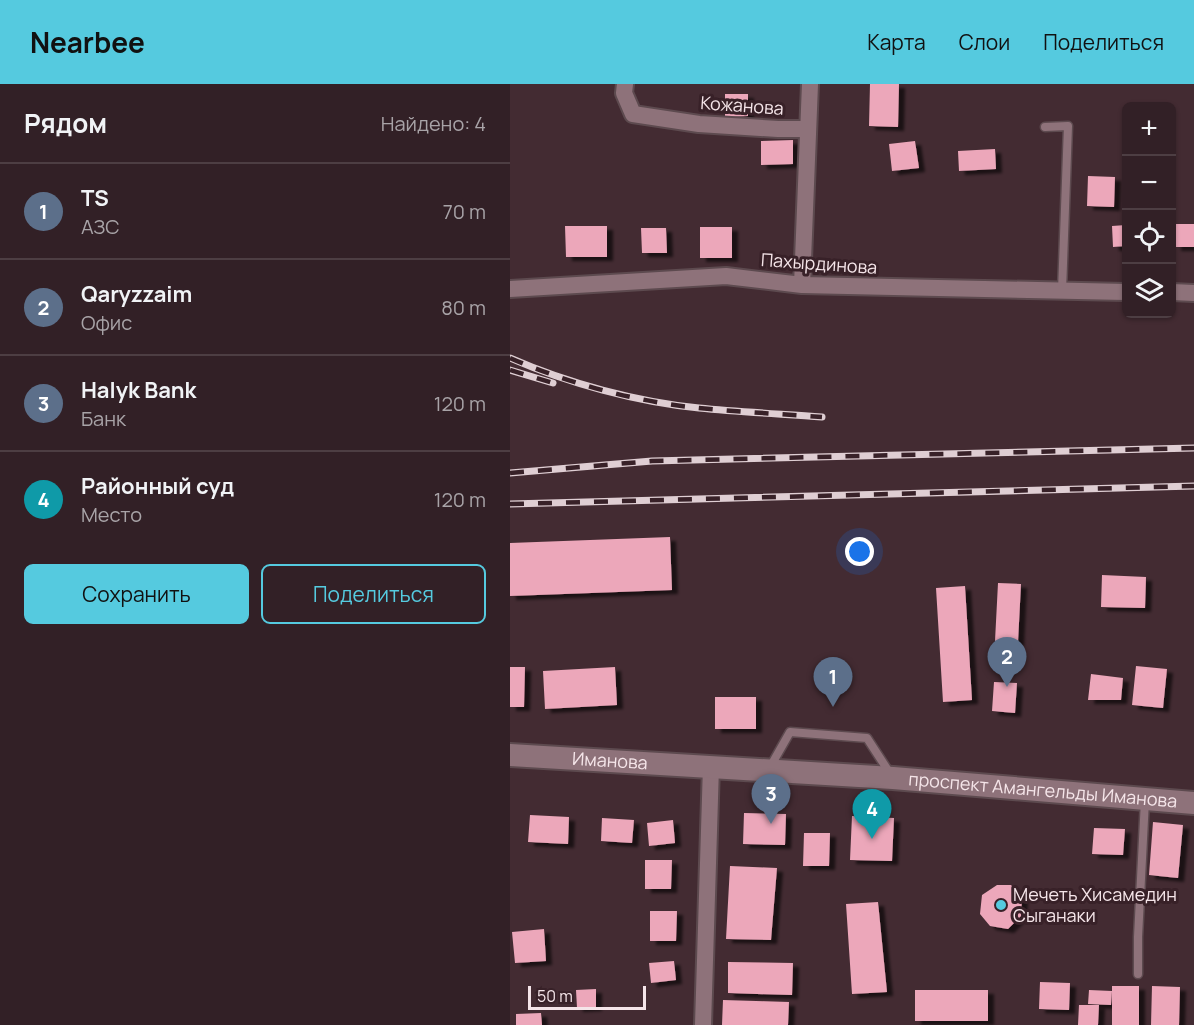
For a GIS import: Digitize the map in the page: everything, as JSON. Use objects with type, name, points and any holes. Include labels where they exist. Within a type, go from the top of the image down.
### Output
[{"type":"main road","name":"Иманова","points":[[510,755],[711,766]]},
{"type":"main road","name":"проспект Амангельды Иманова","points":[[711,766],[893,778],[1194,803]]},
{"type":"street","name":"Кожанова","points":[[625,84],[624,93],[633,114],[699,124],[808,129]]},
{"type":"street","points":[[802,285],[810,84]]},
{"type":"street","name":"Пахырдинова","points":[[510,289],[726,276],[802,285],[1122,292]]},
{"type":"street","points":[[1176,292],[1194,293]]},
{"type":"street","points":[[703,1025],[711,766]]},
{"type":"lane","points":[[1045,127],[1068,126],[1062,291]]},
{"type":"lane","points":[[769,770],[790,732],[867,738],[893,778]]},
{"type":"lane","points":[[1138,974],[1145,799]]},
{"type":"building","points":[[870,84],[899,84],[898,127],[869,126]]},
{"type":"building","points":[[725,94],[748,94],[748,116],[725,117]]},
{"type":"building","points":[[793,140],[793,164],[761,165],[761,141]]},
{"type":"building","points":[[915,141],[919,168],[892,171],[889,144]]},
{"type":"building","points":[[995,149],[996,169],[959,171],[958,151]]},
{"type":"building","points":[[1088,176],[1115,177],[1114,207],[1087,206]]},
{"type":"building","points":[[1176,224],[1194,224],[1194,247],[1176,247]]},
{"type":"building","points":[[1122,225],[1122,246],[1113,247],[1112,226]]},
{"type":"building","points":[[565,226],[607,226],[607,257],[566,257]]},
{"type":"building","points":[[700,227],[732,227],[732,258],[700,258]]},
{"type":"building","points":[[641,228],[666,228],[667,253],[642,253]]},
{"type":"building","points":[[670,537],[672,590],[510,596],[510,543]]},
{"type":"building","points":[[1102,575],[1146,577],[1145,608],[1101,607]]},
{"type":"building","points":[[998,583],[1021,584],[1018,642],[995,641]]},
{"type":"building","points":[[965,586],[972,700],[943,702],[936,588]]},
{"type":"building","points":[[1136,666],[1167,669],[1163,708],[1132,705]]},
{"type":"building","points":[[510,667],[525,667],[524,707],[510,707]]},
{"type":"building","points":[[615,667],[617,705],[545,709],[543,671]]},
{"type":"building","points":[[1091,674],[1123,678],[1121,700],[1088,700]]},
{"type":"building","points":[[994,682],[1017,683],[1015,713],[992,711]]},
{"type":"building","points":[[715,697],[756,697],[756,729],[715,729]]},
{"type":"building","points":[[744,813],[786,814],[785,845],[743,844]]},
{"type":"building","points":[[530,815],[569,817],[568,844],[528,842]]},
{"type":"building","points":[[852,816],[894,818],[892,861],[850,860]]},
{"type":"building","points":[[602,818],[634,820],[632,843],[601,841]]},
{"type":"building","points":[[673,820],[675,843],[649,846],[647,823]]},
{"type":"building","points":[[1153,822],[1183,825],[1178,878],[1149,875]]},
{"type":"building","points":[[1094,828],[1125,829],[1123,855],[1092,854]]},
{"type":"building","points":[[804,833],[830,833],[829,866],[803,866]]},
{"type":"building","points":[[645,860],[672,860],[671,889],[645,889]]},
{"type":"building","points":[[730,866],[777,868],[771,940],[726,939]]},
{"type":"building","name":"Мечеть Хисамедин Сыганаки","points":[[997,885],[1011,885],[1022,897],[1021,916],[1008,929],[990,926],[980,914],[982,895]]},
{"type":"building","points":[[878,902],[887,992],[852,994],[846,904]]},
{"type":"building","points":[[650,911],[677,911],[676,941],[650,941]]},
{"type":"building","points":[[544,929],[546,961],[515,963],[512,932]]},
{"type":"building","points":[[674,961],[676,980],[651,983],[649,963]]},
{"type":"building","points":[[728,962],[793,963],[792,995],[728,993]]},
{"type":"building","points":[[1040,982],[1070,983],[1069,1010],[1039,1009]]},
{"type":"building","points":[[1112,986],[1139,986],[1139,1025],[1112,1025]]},
{"type":"building","points":[[1152,986],[1180,987],[1179,1025],[1151,1025]]},
{"type":"building","points":[[596,989],[596,1007],[577,1008],[576,990]]},
{"type":"building","points":[[915,990],[988,990],[988,1021],[915,1021]]},
{"type":"building","points":[[1089,990],[1112,991],[1111,1005],[1088,1004]]},
{"type":"building","points":[[723,1000],[789,1002],[788,1025],[722,1025]]},
{"type":"building","points":[[1079,1005],[1099,1005],[1098,1025],[1078,1025]]},
{"type":"building","points":[[541,1013],[542,1025],[516,1025],[516,1014]]},
{"type":"railway","points":[[510,358],[555,376],[651,401],[699,408],[822,417]]},
{"type":"railway","points":[[510,370],[553,383]]},
{"type":"railway","points":[[510,473],[652,461],[1194,448]]},
{"type":"railway","points":[[510,504],[1194,486]]},
{"type":"place","name":"Qaryzzaim","points":[[1007,687]]},
{"type":"place","name":"TS","points":[[833,707]]},
{"type":"place","name":"Halyk Bank","points":[[771,824]]},
{"type":"place","name":"Районный суд","points":[[872,839]]},
{"type":"place","name":"Мечеть Хисамедин Сыганаки","points":[[1001,905]]}]
